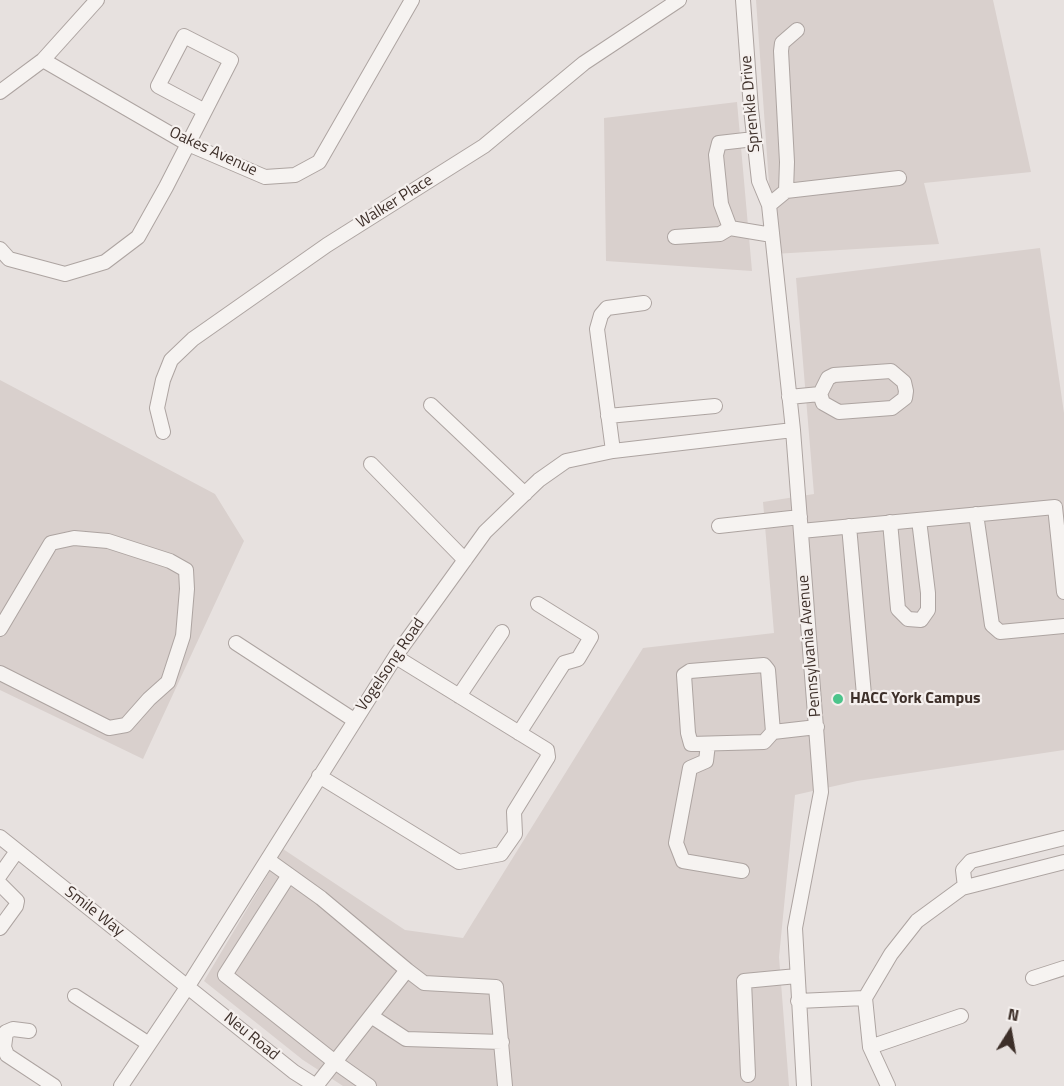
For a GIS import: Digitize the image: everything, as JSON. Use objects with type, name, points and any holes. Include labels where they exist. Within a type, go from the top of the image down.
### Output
[{"type":"street","points":[[0,92],[43,60],[97,0]]},
{"type":"street","name":"Oakes Avenue","points":[[43,60],[188,144],[265,177],[295,175],[319,162],[412,0]]},
{"type":"street","name":"Walker Place","points":[[163,432],[157,408],[163,380],[171,360],[193,339],[327,245],[484,147],[504,127],[584,63],[679,0]]},
{"type":"street","name":"Sprenkle Drive","points":[[742,0],[759,181],[769,206]]},
{"type":"street","points":[[786,191],[787,162],[781,51],[782,43],[797,30]]},
{"type":"street","points":[[0,249],[9,259],[65,274],[105,262],[138,237],[188,144],[205,111],[231,60],[184,36],[158,86],[205,111]]},
{"type":"street","points":[[730,228],[721,204],[716,155],[719,143],[754,139]]},
{"type":"street","points":[[769,206],[786,191],[898,178]]},
{"type":"street","name":"Pennsylvania Avenue","points":[[769,206],[793,430],[821,792],[795,928],[804,1086]]},
{"type":"street","points":[[675,237],[720,234],[730,228],[772,235]]},
{"type":"street","points":[[613,451],[597,330],[601,315],[607,308],[644,303]]},
{"type":"street","points":[[891,371],[904,382],[906,391],[904,398],[891,408],[839,412],[823,403],[820,394],[828,378],[834,375],[891,371]]},
{"type":"street","points":[[789,398],[820,394]]},
{"type":"street","points":[[431,405],[525,494]]},
{"type":"street","points":[[608,416],[715,406]]},
{"type":"street","name":"Vogelsong Road","points":[[121,1086],[188,986],[354,720],[485,532],[525,494],[566,461],[613,451],[793,430]]},
{"type":"street","points":[[370,464],[465,560]]},
{"type":"street","points":[[719,526],[800,524],[849,526],[1055,507],[1064,592]]},
{"type":"street","points":[[976,514],[992,625],[1000,632],[1064,626]]},
{"type":"street","points":[[890,522],[898,609],[908,619],[921,620],[928,610],[928,592],[919,520]]},
{"type":"street","points":[[849,526],[864,694]]},
{"type":"street","points":[[0,629],[51,543],[74,538],[108,541],[170,561],[186,570],[188,588],[183,636],[168,682],[148,699],[126,725],[109,728],[0,673]]},
{"type":"street","points":[[519,733],[564,663],[578,659],[591,637],[538,604]]},
{"type":"street","points":[[459,696],[501,632]]},
{"type":"street","points":[[236,643],[354,720]]},
{"type":"street","points":[[319,776],[459,862],[501,854],[515,834],[514,812],[548,758],[547,750],[396,657]]},
{"type":"street","points":[[773,732],[768,670],[764,665],[690,671],[684,675],[688,733],[692,744],[764,742],[773,732],[817,727]]},
{"type":"street","points":[[708,744],[706,760],[690,768],[676,843],[684,861],[742,871]]},
{"type":"street","name":"Smile Way","points":[[0,837],[188,986]]},
{"type":"street","points":[[965,887],[963,870],[971,861],[1064,838]]},
{"type":"street","points":[[0,875],[17,851]]},
{"type":"street","points":[[268,860],[424,982],[496,987],[504,1086]]},
{"type":"street","points":[[888,1086],[870,1047],[865,998],[891,954],[917,921],[965,887],[1064,862]]},
{"type":"street","points":[[289,875],[225,975],[369,1086]]},
{"type":"street","points":[[0,884],[17,901],[16,906],[0,928]]},
{"type":"street","points":[[1033,978],[1064,968]]},
{"type":"street","points":[[316,1086],[407,970]]},
{"type":"street","points":[[748,1075],[744,981],[797,976]]},
{"type":"street","name":"Neu Road","points":[[188,986],[294,1072],[316,1086]]},
{"type":"street","points":[[75,996],[149,1044]]},
{"type":"street","points":[[798,1001],[865,998]]},
{"type":"street","points":[[371,1016],[406,1039],[502,1042]]},
{"type":"street","points":[[870,1047],[961,1016]]},
{"type":"street","points":[[29,1031],[13,1029],[6,1032],[4,1047],[7,1055],[54,1086]]},
{"type":"shaded area","points":[[756,0],[993,0],[1031,172],[924,183],[939,244],[774,254]]},
{"type":"shaded area","points":[[737,102],[752,271],[606,261],[604,118]]},
{"type":"shaded area","name":"HACC York Campus","points":[[1040,248],[1064,413],[1064,750],[857,781],[795,795],[779,957],[789,1086],[343,1086],[303,1060],[204,981],[283,849],[405,930],[463,938],[643,648],[774,633],[763,502],[814,494],[796,278]]},
{"type":"shaded area","points":[[0,380],[215,494],[244,541],[143,759],[0,690]]},
{"type":"place","name":"HACC York Campus","points":[[838,699]]}]
